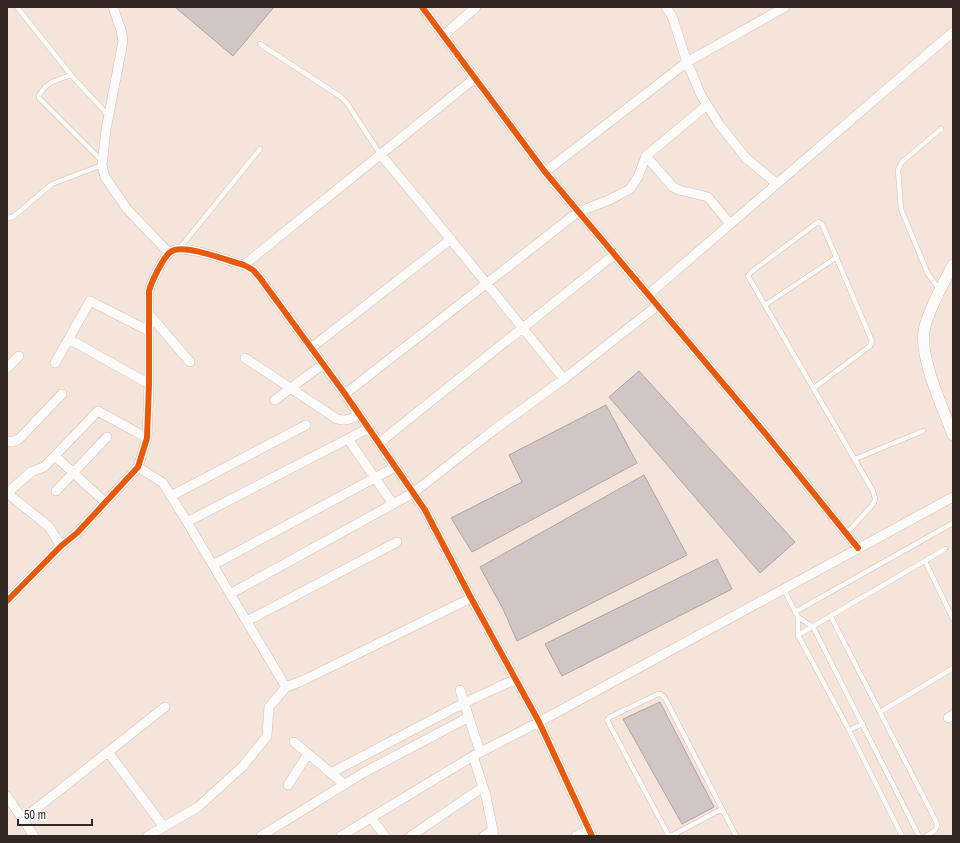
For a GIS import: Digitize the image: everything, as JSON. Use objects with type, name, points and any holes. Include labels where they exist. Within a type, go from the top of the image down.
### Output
[{"type":"street","points":[[113,7],[123,41],[102,163],[105,177],[127,209],[169,253]]},
{"type":"street","points":[[422,7],[545,172],[649,294],[858,548]]},
{"type":"street","points":[[443,36],[476,7]]},
{"type":"street","points":[[666,7],[672,16],[696,85],[719,124],[746,158],[777,184]]},
{"type":"street","points":[[545,172],[687,62],[785,7]]},
{"type":"street","points":[[649,294],[953,32]]},
{"type":"street","points":[[244,265],[475,78]]},
{"type":"street","points":[[345,394],[578,212],[609,200],[630,189],[638,177],[646,156],[707,104]]},
{"type":"street","points":[[381,155],[564,379]]},
{"type":"street","points":[[646,156],[673,187],[679,190],[708,197],[730,224]]},
{"type":"street","points":[[311,348],[451,239]]},
{"type":"street","points":[[7,601],[61,546],[77,533],[138,467],[147,438],[149,384],[149,291],[151,284],[169,253],[179,249],[186,249],[244,265],[253,270],[323,364],[425,510],[470,598],[539,722],[591,833],[576,836]]},
{"type":"street","points":[[379,443],[615,254]]},
{"type":"street","points":[[953,264],[940,290],[925,327],[924,345],[932,378],[953,435]]},
{"type":"street","points":[[55,363],[90,301],[149,331]]},
{"type":"street","points":[[230,594],[413,493],[495,429],[564,379],[658,305]]},
{"type":"street","points":[[149,314],[190,362]]},
{"type":"street","points":[[69,339],[149,384]]},
{"type":"street","points":[[7,368],[19,356]]},
{"type":"street","points":[[245,358],[337,419],[346,421],[359,415]]},
{"type":"street","points":[[275,400],[323,364]]},
{"type":"street","points":[[7,441],[12,442],[19,439],[62,394]]},
{"type":"street","points":[[61,546],[49,527],[42,520],[7,493],[31,472],[44,467],[98,411],[147,438]]},
{"type":"street","points":[[171,496],[306,425]]},
{"type":"street","points":[[187,522],[369,428]]},
{"type":"street","points":[[56,491],[107,437]]},
{"type":"street","points":[[348,439],[393,504]]},
{"type":"street","points":[[55,456],[106,503]]},
{"type":"street","points":[[138,467],[163,483],[286,687]]},
{"type":"street","points":[[213,565],[395,467]]},
{"type":"street","points":[[341,836],[476,754],[539,722],[784,590],[812,572],[953,497]]},
{"type":"street","points":[[247,621],[397,542]]},
{"type":"street","points":[[148,836],[198,807],[243,766],[267,736],[269,707],[286,687],[302,681],[470,598]]},
{"type":"street","points":[[331,773],[464,703],[516,679]]},
{"type":"street","points":[[460,690],[468,717],[494,833],[484,836]]},
{"type":"street","points":[[23,819],[165,707]]},
{"type":"street","points":[[260,836],[344,784],[398,753],[468,717]]},
{"type":"street","points":[[294,742],[344,784]]},
{"type":"street","points":[[108,752],[164,827]]},
{"type":"street","points":[[288,785],[308,754]]},
{"type":"street","points":[[411,836],[483,787]]},
{"type":"street","points":[[7,796],[10,806],[23,819],[34,836]]},
{"type":"street","points":[[371,818],[384,836]]},
{"type":"lane","points":[[17,7],[71,75],[109,116]]},
{"type":"lane","points":[[260,44],[341,97],[347,103],[381,155]]},
{"type":"lane","points":[[7,218],[13,216],[52,184],[102,163],[39,98],[39,95],[49,84],[71,75]]},
{"type":"lane","points":[[940,290],[928,274],[901,209],[898,170],[902,162],[941,129]]},
{"type":"lane","points":[[179,249],[260,149]]},
{"type":"lane","points":[[814,388],[870,346],[872,341],[822,224],[818,222],[749,274],[749,278],[873,491],[875,499],[872,507],[846,533]]},
{"type":"lane","points":[[765,305],[837,258]]},
{"type":"lane","points":[[855,460],[923,431]]},
{"type":"lane","points":[[797,615],[953,523]]},
{"type":"lane","points":[[798,635],[945,549]]},
{"type":"lane","points":[[925,561],[953,619]]},
{"type":"lane","points":[[784,590],[797,615],[798,635],[849,730],[902,836]]},
{"type":"lane","points":[[797,615],[813,627],[919,836]]},
{"type":"lane","points":[[831,617],[936,821],[938,826],[936,830],[926,836]]},
{"type":"lane","points":[[880,712],[953,668]]},
{"type":"lane","points":[[722,809],[670,836],[607,720],[610,717],[658,694],[662,695],[722,809],[736,836]]},
{"type":"lane","points":[[849,730],[863,724]]},
{"type":"building","points":[[175,7],[274,7],[233,56]]},
{"type":"building","points":[[639,371],[795,542],[760,573],[609,397]]},
{"type":"building","points":[[606,405],[637,463],[472,552],[451,518],[522,482],[509,455]]},
{"type":"building","points":[[644,475],[687,555],[517,641],[503,609],[480,567]]},
{"type":"building","points":[[717,559],[732,589],[562,676],[545,644]]},
{"type":"building","points":[[660,702],[714,807],[682,824],[623,719]]},
{"type":"cycle path","points":[[422,7],[545,172],[764,432],[858,548]]},
{"type":"cycle path","points":[[7,601],[61,546],[77,533],[138,467],[147,438],[149,384],[149,291],[166,256],[170,252],[178,249],[197,251],[244,265],[253,270],[260,278],[345,394],[425,510],[539,722],[592,836]]}]
